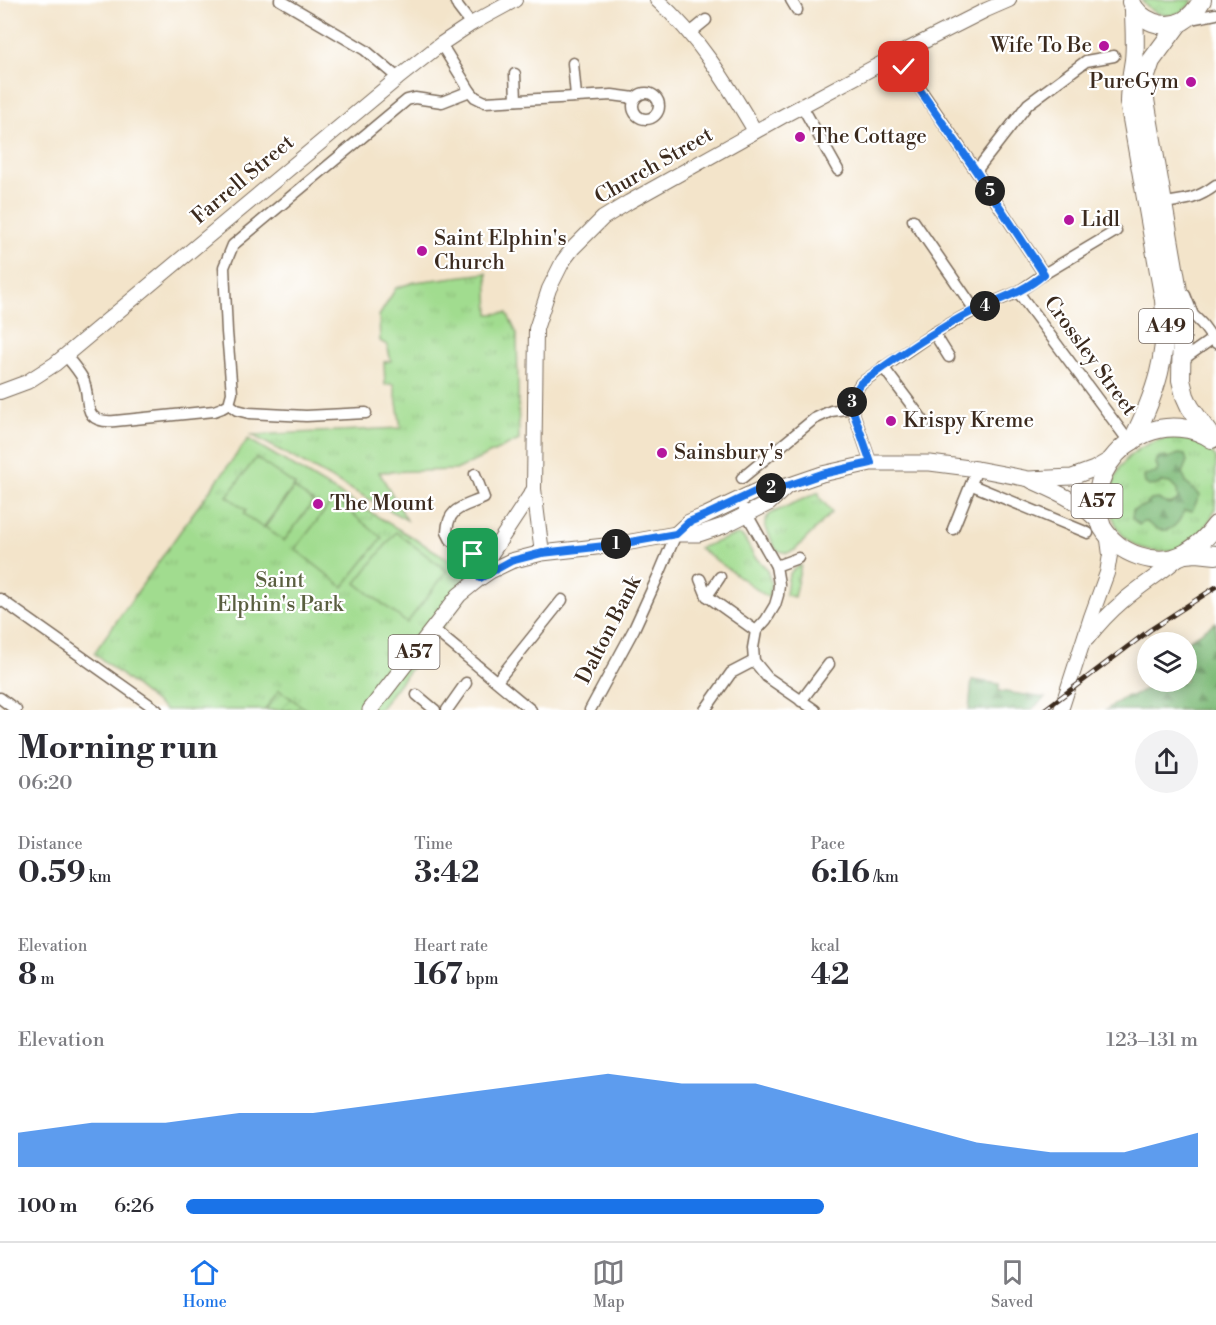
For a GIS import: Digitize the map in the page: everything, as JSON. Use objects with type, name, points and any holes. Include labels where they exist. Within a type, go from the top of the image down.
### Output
[{"type":"highway","name":"A49","points":[[1131,442],[1143,419],[1162,366],[1166,321],[1144,94],[1146,76],[1151,61],[1182,21],[1196,11],[1202,0]]},
{"type":"highway","name":"A49","points":[[1132,4],[1143,17],[1154,23],[1166,25],[1182,21]]},
{"type":"highway","name":"A49","points":[[1132,4],[1135,43],[1129,102],[1176,276],[1182,320],[1181,380],[1190,407],[1215,442]]},
{"type":"highway","name":"A57","points":[[1183,555],[1163,560],[1148,559],[1132,554],[1099,530],[1097,501],[1099,486],[1103,472],[1111,459],[1131,442],[1145,434],[1177,427],[1193,430],[1215,442]]},
{"type":"highway","points":[[1183,555],[1205,539],[1216,525]]},
{"type":"highway","points":[[1183,555],[1197,553],[1216,555]]},
{"type":"main road","name":"A57","points":[[676,534],[689,522],[761,489],[787,486],[822,474],[871,463],[930,463],[1029,479],[1072,477],[1094,469],[1111,459]]},
{"type":"main road","name":"A57","points":[[1029,479],[1080,504],[1091,513],[1099,530]]},
{"type":"main road","name":"A57","points":[[370,710],[459,595],[480,574],[511,561],[542,553],[676,534],[699,534],[723,526],[769,503],[787,486]]},
{"type":"street","points":[[280,0],[365,50],[398,78]]},
{"type":"street","points":[[455,0],[471,24]]},
{"type":"street","name":"Farrell Street","points":[[0,392],[40,375],[66,356],[398,78],[471,24],[515,0]]},
{"type":"street","points":[[657,0],[690,33],[756,131]]},
{"type":"street","name":"Church Street","points":[[542,553],[534,489],[536,329],[549,289],[563,261],[573,248],[603,218],[629,202],[984,5],[1009,0]]},
{"type":"street","points":[[1182,21],[1216,14]]},
{"type":"street","points":[[690,33],[706,20]]},
{"type":"street","points":[[441,44],[470,91],[475,97],[485,102],[612,95],[635,98]]},
{"type":"street","points":[[897,55],[1044,274]]},
{"type":"street","points":[[976,171],[1028,104],[1086,61],[1114,56]]},
{"type":"street","points":[[573,63],[576,96]]},
{"type":"street","points":[[515,74],[516,100]]},
{"type":"street","points":[[66,356],[83,380],[87,406],[94,417],[100,420],[115,422],[214,411],[229,404],[232,393],[224,267],[233,245],[407,100],[415,98],[442,102],[470,91]]},
{"type":"street","points":[[802,106],[838,170]]},
{"type":"street","points":[[1156,204],[1191,200],[1216,185]]},
{"type":"street","points":[[913,220],[975,310]]},
{"type":"street","points":[[871,463],[852,408],[856,389],[861,383],[934,333],[975,310],[1018,292],[1116,231]]},
{"type":"street","points":[[1176,276],[1193,315],[1214,341],[1188,356],[1180,365]]},
{"type":"street","name":"Crossley Street","points":[[1018,292],[1131,442]]},
{"type":"street","points":[[934,333],[949,357]]},
{"type":"street","points":[[883,367],[925,423]]},
{"type":"street","points":[[229,404],[237,410],[272,414],[306,416],[366,413]]},
{"type":"street","points":[[742,478],[814,419],[831,411],[852,408]]},
{"type":"street","points":[[953,529],[977,469]]},
{"type":"street","points":[[475,474],[484,498],[451,514],[447,529],[448,537],[476,558],[480,574]]},
{"type":"street","points":[[972,485],[1099,530],[1110,555],[1107,573],[1061,710]]},
{"type":"street","points":[[480,574],[495,547],[534,489]]},
{"type":"street","points":[[738,499],[776,566],[779,584],[775,605],[756,631],[753,648],[754,662],[767,677],[815,710]]},
{"type":"street","points":[[435,529],[447,529]]},
{"type":"street","name":"Dalton Bank","points":[[590,710],[634,629],[676,534]]},
{"type":"street","points":[[468,550],[495,547]]},
{"type":"street","points":[[1084,643],[1100,623],[1123,601],[1183,555]]},
{"type":"street","points":[[776,566],[798,558]]},
{"type":"street","points":[[707,596],[720,577]]},
{"type":"street","points":[[700,579],[707,596],[756,631]]},
{"type":"street","points":[[0,599],[157,710]]},
{"type":"street","points":[[497,681],[562,600]]},
{"type":"street","points":[[433,629],[531,710]]},
{"type":"street","points":[[705,710],[730,673],[754,662]]},
{"type":"street","points":[[801,701],[829,664]]},
{"type":"street","points":[[447,710],[466,683]]},
{"type":"street","points":[[417,695],[435,710]]},
{"type":"street","points":[[0,698],[16,710]]},
{"type":"green space","points":[[1141,0],[1193,0],[1181,12],[1167,15],[1153,11]]},
{"type":"green space","points":[[487,273],[489,314],[507,313],[517,334],[519,440],[456,470],[379,472],[407,520],[252,435],[401,428],[394,384],[385,385],[384,362],[391,361],[387,345],[380,341],[379,316],[396,288],[415,282]]},
{"type":"green space","points":[[1172,437],[1185,438],[1202,444],[1216,458],[1215,509],[1211,518],[1197,535],[1184,545],[1164,552],[1141,548],[1130,542],[1115,523],[1111,500],[1117,474],[1126,460],[1139,449],[1155,441]]},
{"type":"green space","name":"Saint Elphin's Park","points":[[248,439],[480,578],[379,710],[165,710],[94,653]]},
{"type":"green space","points":[[1179,454],[1185,455],[1187,461],[1182,473],[1187,484],[1200,495],[1192,511],[1184,511],[1178,523],[1169,529],[1159,530],[1147,522],[1139,525],[1132,518],[1133,510],[1146,505],[1151,500],[1158,499],[1168,504],[1178,499],[1177,490],[1170,483],[1162,482],[1149,486],[1145,483],[1144,477],[1156,473],[1158,458],[1163,456],[1168,458]]},
{"type":"green space","points":[[256,458],[295,485],[263,528],[244,514],[246,510],[227,496]]},
{"type":"green space","points":[[294,488],[313,502],[284,541],[265,527]]},
{"type":"green space","points":[[819,492],[820,498],[832,512],[795,550],[787,553],[776,550],[765,526],[767,518],[774,512]]},
{"type":"green space","points":[[334,499],[382,538],[343,587],[295,549]]},
{"type":"green space","points":[[396,532],[447,571],[407,623],[356,583]]},
{"type":"green space","points":[[739,535],[744,538],[754,556],[766,568],[771,582],[769,598],[699,548]]},
{"type":"green space","points":[[801,565],[794,597],[786,595],[790,573]]},
{"type":"green space","points":[[1216,622],[1216,710],[1106,710],[1127,696],[1134,696],[1140,692],[1197,692],[1197,635]]},
{"type":"green space","points":[[972,680],[999,684],[999,691],[1045,698],[1031,710],[969,710]]},
{"type":"green space","points":[[279,690],[307,710],[265,710]]},
{"type":"railway","points":[[1044,710],[1150,630],[1216,587]]},
{"type":"place","name":"Wife To Be","points":[[1104,46]]},
{"type":"place","name":"PureGym","points":[[1191,82]]},
{"type":"place","name":"The Cottage","points":[[800,137]]},
{"type":"place","name":"Lidl","points":[[1069,220]]},
{"type":"place","name":"Saint Elphin's Church","points":[[422,251]]},
{"type":"place","name":"Krispy Kreme","points":[[891,421]]},
{"type":"place","name":"Sainsbury's","points":[[662,453]]},
{"type":"place","name":"The Mount","points":[[318,504]]},
{"type":"route","points":[[473,554],[478,563],[480,578],[511,561],[542,553],[614,545],[676,534],[689,522],[761,489],[787,486],[822,474],[871,463],[852,408],[856,389],[861,383],[934,333],[975,310],[1018,292],[1044,274],[904,67]]}]
